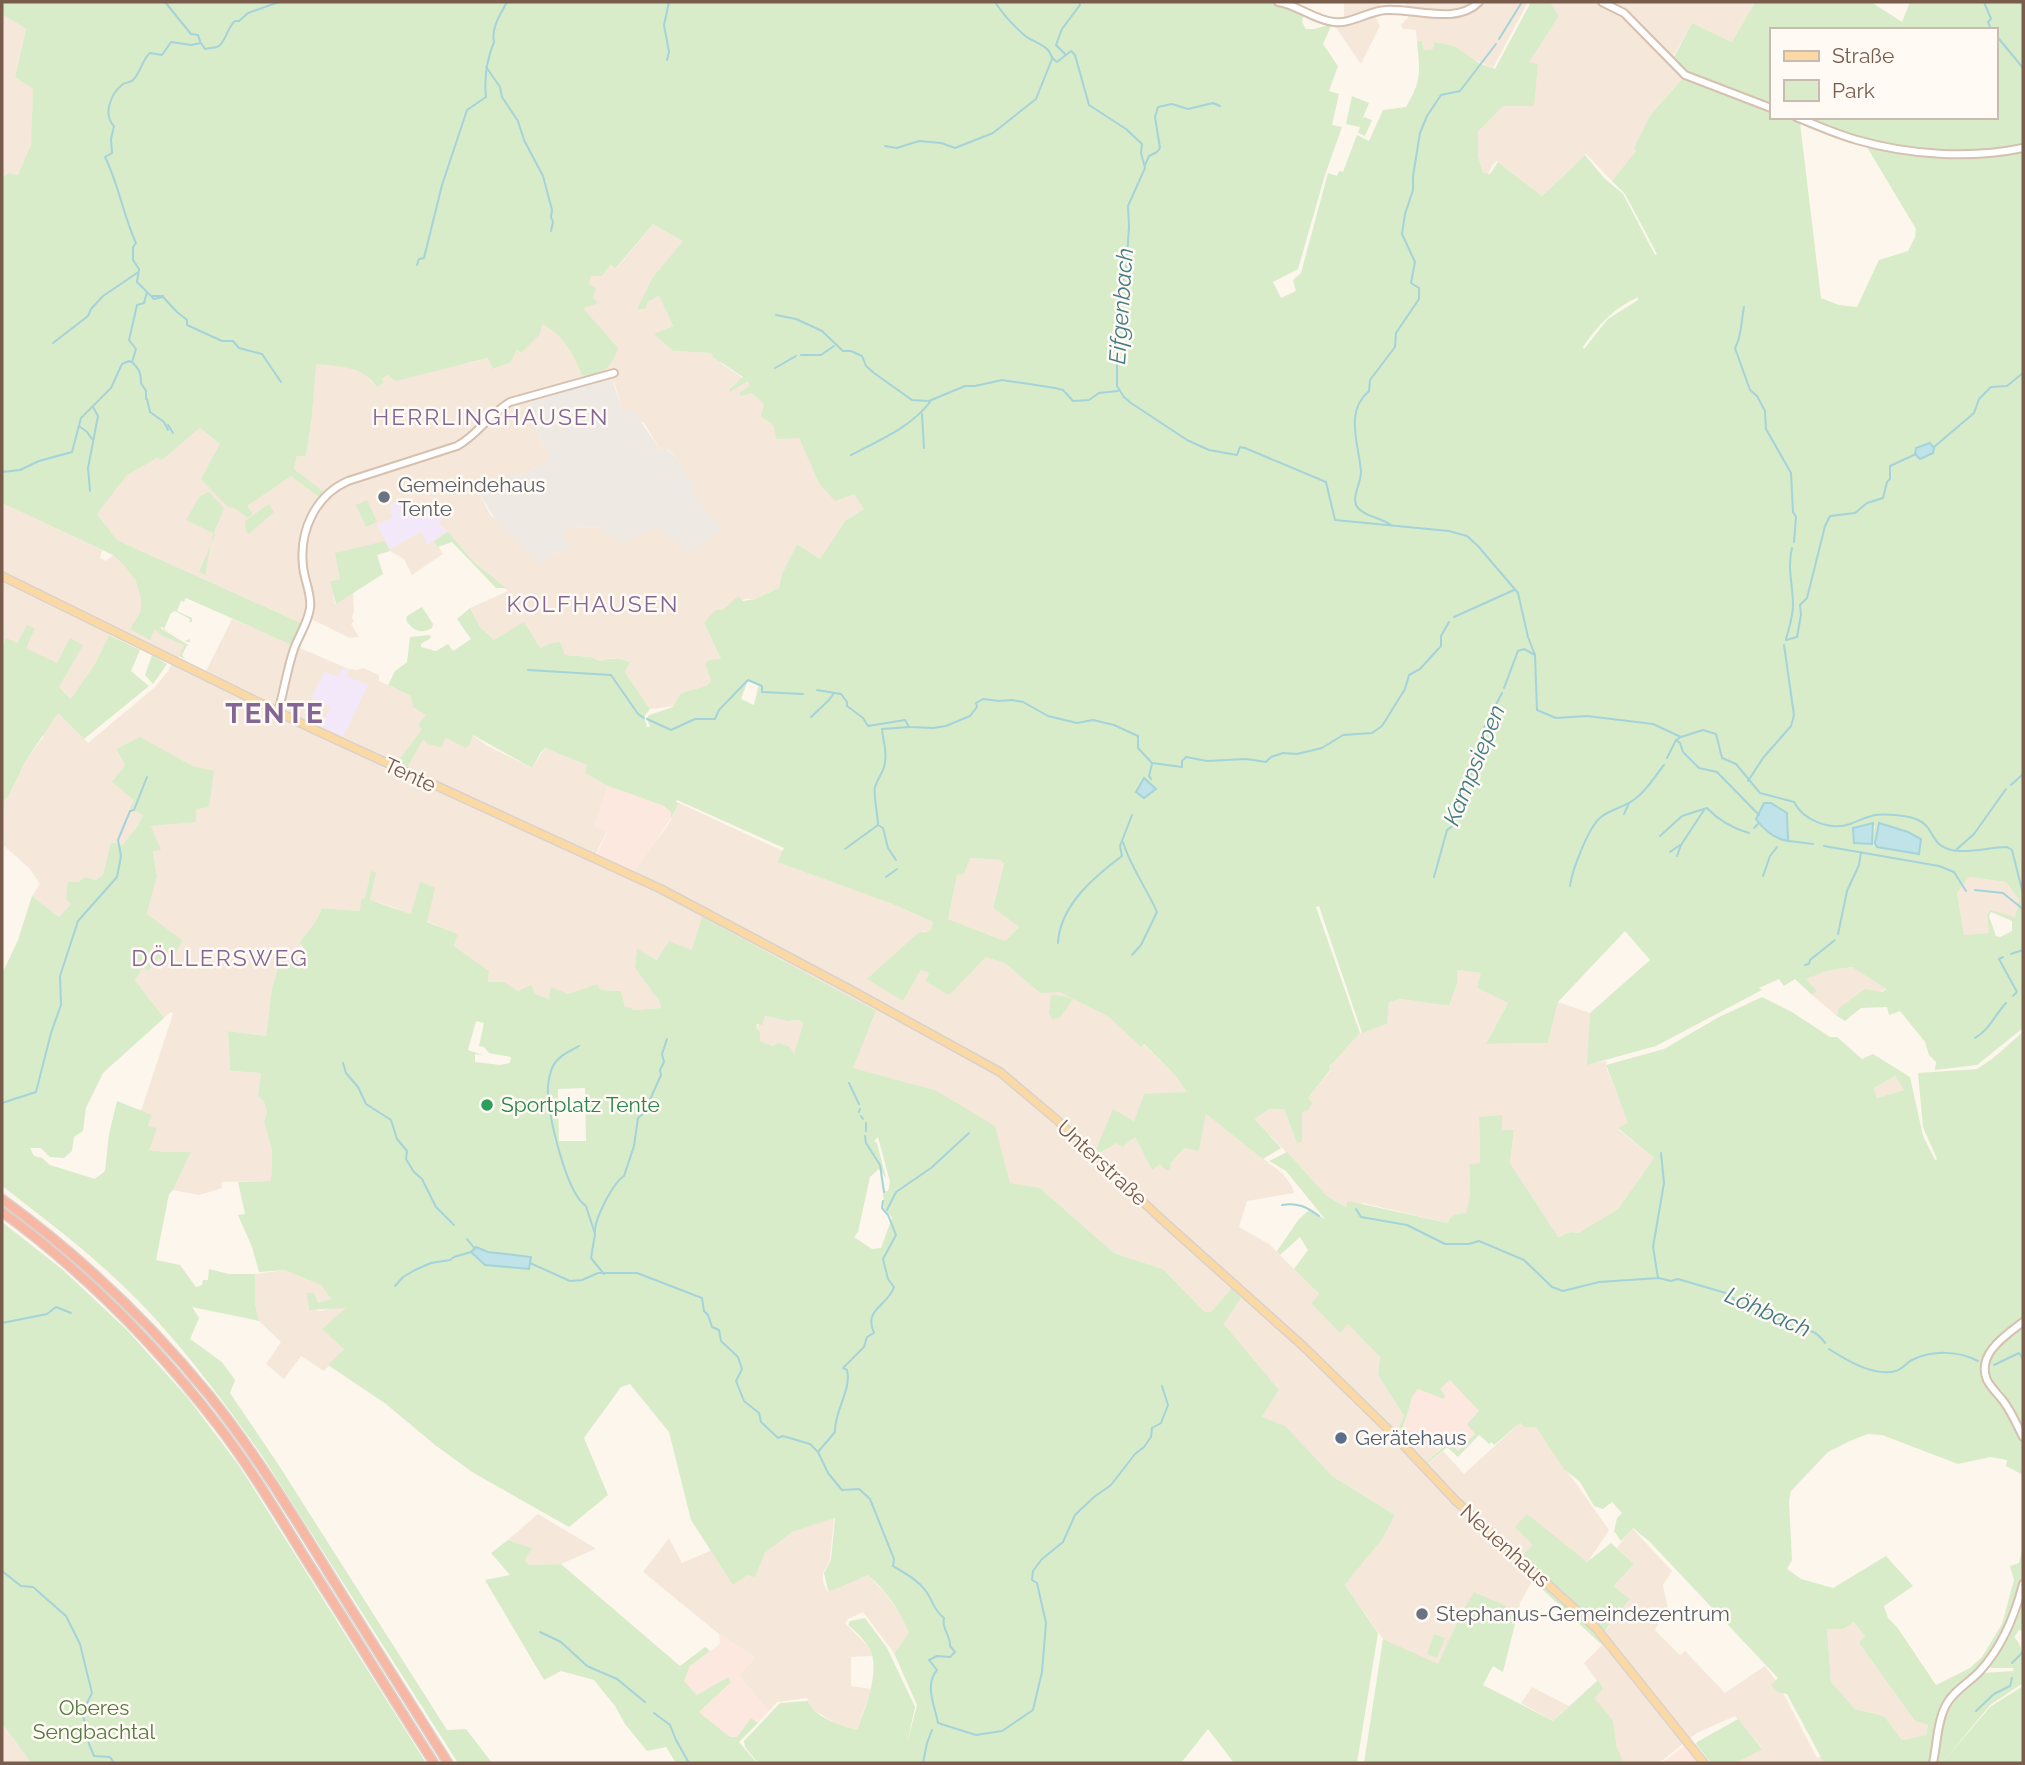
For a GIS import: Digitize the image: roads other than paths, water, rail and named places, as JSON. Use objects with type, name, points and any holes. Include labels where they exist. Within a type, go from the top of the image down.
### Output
[{"type":"highway","points":[[2,1199],[55,1239],[114,1292],[167,1345],[209,1395],[268,1476],[448,1763]]},
{"type":"highway","points":[[2,1212],[74,1270],[122,1316],[166,1362],[220,1429],[290,1532],[434,1763]]},
{"type":"main road","name":"Tente","points":[[2,576],[446,792],[654,886],[819,973]]},
{"type":"main road","name":"Unterstraße","points":[[819,973],[986,1063],[1010,1080],[1066,1128],[1354,1396]]},
{"type":"main road","name":"Neuenhaus","points":[[1354,1396],[1456,1501],[1596,1628],[1704,1763]]},
{"type":"street","points":[[1278,2],[1335,22],[1385,10],[1455,14],[1474,7],[1479,2]]},
{"type":"street","points":[[1602,2],[1624,13],[1685,75],[1770,108]]},
{"type":"street","points":[[1801,119],[1854,139],[1900,149],[1978,154],[2023,148]]},
{"type":"street","points":[[275,710],[295,646],[305,625],[310,599],[302,563],[303,547],[314,511],[329,492],[348,481],[457,446],[474,436],[497,411],[510,402],[614,373]]},
{"type":"street","points":[[2023,1322],[1994,1347],[1986,1362],[1985,1372],[2023,1437]]},
{"type":"street","points":[[1933,1763],[1944,1710],[1950,1698],[1983,1667],[2009,1625],[2023,1584]]},
{"type":"water","points":[[1930,443],[1934,448],[1933,453],[1920,459],[1915,454],[1916,448]]},
{"type":"water","points":[[1144,778],[1156,789],[1144,798],[1136,792]]},
{"type":"water","points":[[1764,803],[1771,803],[1787,813],[1788,841],[1770,833],[1756,819]]},
{"type":"water","points":[[1873,823],[1872,844],[1854,843],[1853,828]]},
{"type":"water","points":[[1879,823],[1921,839],[1919,854],[1877,847],[1875,843]]},
{"type":"water","points":[[476,1247],[488,1252],[531,1257],[529,1269],[485,1265],[471,1252]]},
{"type":"waterway","points":[[165,2],[191,34],[198,35],[200,41]]},
{"type":"waterway","points":[[146,399],[141,376],[132,362],[136,349],[129,340],[137,305],[144,303],[147,292],[137,282],[139,269],[133,260],[133,247],[136,243],[105,157],[112,153],[114,126],[109,116],[109,105],[118,88],[136,77],[150,53],[162,55],[171,42],[191,45],[201,43],[205,49],[217,47],[235,21],[248,13],[279,2]]},
{"type":"waterway","points":[[417,265],[419,259],[424,258],[442,185],[467,110],[486,97],[485,83],[494,32],[507,2]]},
{"type":"waterway","points":[[667,60],[669,52],[664,25],[669,2]]},
{"type":"waterway","name":"Eifgenbach","points":[[995,2],[1020,31],[1046,48],[1057,62],[1071,51],[1075,55],[1089,105],[1126,129],[1142,144],[1141,153],[1145,168],[1128,206],[1126,272],[1117,299],[1117,386],[1124,397],[1187,440],[1209,450],[1237,455],[1240,447],[1245,448],[1326,482],[1335,520],[1449,531],[1467,536],[1518,593],[1535,655],[1537,710],[1556,718],[1587,716],[1653,724],[1681,737],[1703,730],[1716,734],[1722,758],[1736,764],[1760,793],[1794,802],[1810,819],[1826,825],[1842,826],[1875,815],[1903,816],[1922,822],[1939,844],[1946,848],[1962,851],[2007,847],[2012,850],[2023,894]]},
{"type":"waterway","points":[[1065,54],[1056,45],[1062,29],[1080,5],[1079,2]]},
{"type":"waterway","points":[[1499,39],[1522,2]]},
{"type":"waterway","points":[[1984,2],[1991,19],[1988,22],[1990,28]]},
{"type":"waterway","points":[[1997,36],[2023,68]]},
{"type":"waterway","points":[[1392,526],[1366,514],[1356,504],[1355,496],[1361,472],[1355,418],[1361,399],[1369,391],[1370,380],[1395,347],[1396,333],[1419,299],[1419,288],[1411,283],[1415,262],[1402,234],[1413,190],[1420,133],[1441,95],[1460,91],[1496,44]]},
{"type":"waterway","points":[[885,146],[897,148],[919,141],[941,143],[955,148],[993,133],[1036,99],[1052,59]]},
{"type":"waterway","points":[[486,67],[518,121],[524,140],[543,176],[552,210],[551,231]]},
{"type":"waterway","points":[[1145,165],[1149,156],[1160,148],[1155,117],[1158,107],[1172,104],[1188,109],[1213,103],[1220,106]]},
{"type":"waterway","points":[[53,343],[88,316],[103,296],[137,273]]},
{"type":"waterway","points":[[148,293],[154,299],[163,297],[187,320],[187,325],[222,341],[233,341],[239,348],[262,354],[281,382]]},
{"type":"waterway","points":[[152,296],[163,296]]},
{"type":"waterway","points":[[1744,307],[1735,348],[1750,390],[1757,396],[1765,411],[1766,429],[1791,473],[1793,512],[1796,517],[1794,542]]},
{"type":"waterway","points":[[776,315],[796,319],[822,331],[843,351],[862,356],[866,366],[912,400],[929,401],[965,386],[1002,380],[1063,390],[1073,401],[1089,400],[1099,393],[1118,391]]},
{"type":"waterway","points":[[801,355],[821,355],[834,346]]},
{"type":"waterway","points":[[775,368],[796,356]]},
{"type":"waterway","points":[[2,472],[20,470],[39,461],[72,452],[81,418],[111,388],[122,364],[131,362]]},
{"type":"waterway","points":[[1934,447],[1974,413],[1979,399],[1991,387],[2007,386],[2023,373]]},
{"type":"waterway","points":[[147,399],[150,412],[164,422],[168,430]]},
{"type":"waterway","points":[[851,455],[904,426],[930,402]]},
{"type":"waterway","points":[[90,491],[88,468],[98,416],[93,407]]},
{"type":"waterway","points":[[922,414],[924,448]]},
{"type":"waterway","points":[[168,425],[173,433]]},
{"type":"waterway","points":[[79,426],[92,439]]},
{"type":"waterway","points":[[1786,640],[1797,637],[1800,605],[1807,598],[1825,526],[1830,516],[1855,513],[1867,503],[1883,498],[1890,479],[1890,466],[1916,454]]},
{"type":"waterway","points":[[1786,639],[1793,609],[1790,570],[1792,548]]},
{"type":"waterway","points":[[1454,617],[1514,590]]},
{"type":"waterway","points":[[817,690],[841,694],[847,706],[863,718],[868,726],[905,720],[909,727],[946,726],[970,716],[977,707],[976,703],[983,699],[1012,700],[1023,702],[1048,716],[1077,723],[1093,720],[1114,725],[1138,736],[1138,748],[1152,763],[1182,767],[1182,761],[1186,757],[1207,761],[1246,759],[1266,762],[1283,753],[1297,754],[1322,748],[1343,735],[1372,733],[1382,726],[1405,689],[1409,675],[1420,669],[1441,646],[1441,636],[1449,622]]},
{"type":"waterway","points":[[1748,781],[1763,758],[1791,726],[1794,715],[1784,645]]},
{"type":"waterway","name":"Kampsiepen","points":[[1504,688],[1518,651],[1524,649],[1535,655]]},
{"type":"waterway","points":[[528,670],[611,675],[638,714],[644,718]]},
{"type":"waterway","points":[[647,719],[671,730],[695,719],[715,719],[719,710],[748,680],[762,686],[762,692],[803,694]]},
{"type":"waterway","points":[[811,717],[834,693]]},
{"type":"waterway","name":"Kampsiepen","points":[[1434,877],[1447,830],[1454,825],[1462,797],[1475,765],[1482,756],[1484,728],[1502,693]]},
{"type":"waterway","points":[[896,860],[888,848],[883,828],[878,825],[875,790],[885,762],[882,729],[909,727]]},
{"type":"waterway","points":[[1667,758],[1676,740],[1681,737]]},
{"type":"waterway","points":[[1676,740],[1683,752],[1699,768],[1717,772],[1759,815]]},
{"type":"waterway","points":[[1151,779],[1149,776],[1152,764]]},
{"type":"waterway","points":[[1570,886],[1582,849],[1596,822],[1639,795],[1664,765]]},
{"type":"waterway","points":[[2011,785],[2023,774]]},
{"type":"waterway","points":[[2,1103],[36,1092],[61,1005],[60,976],[78,921],[117,877],[121,856],[118,840],[147,777]]},
{"type":"waterway","points":[[1957,849],[1974,834],[2006,789]]},
{"type":"waterway","points":[[1624,814],[1629,803]]},
{"type":"waterway","points":[[1660,836],[1682,816],[1707,808],[1726,824],[1749,833]]},
{"type":"waterway","points":[[1677,856],[1681,845],[1704,810]]},
{"type":"waterway","points":[[1058,943],[1060,929],[1072,904],[1090,882],[1122,856],[1120,846],[1132,815]]},
{"type":"waterway","points":[[1754,828],[1759,823]]},
{"type":"waterway","points":[[845,849],[878,825]]},
{"type":"waterway","points":[[1789,841],[1813,844]]},
{"type":"waterway","points":[[1123,842],[1157,912],[1141,945],[1132,955]]},
{"type":"waterway","points":[[1670,852],[1680,845]]},
{"type":"waterway","points":[[1824,846],[1939,866],[1954,872],[1966,891]]},
{"type":"waterway","points":[[1763,876],[1770,856],[1777,847]]},
{"type":"waterway","points":[[1838,934],[1847,891],[1859,865],[1861,852]]},
{"type":"waterway","points":[[886,877],[897,869]]},
{"type":"waterway","points":[[1975,890],[2003,893],[2023,909]]},
{"type":"waterway","points":[[1805,965],[1835,940]]},
{"type":"waterway","points":[[2011,954],[2023,950]]},
{"type":"waterway","points":[[2003,957],[1999,959],[2017,992],[2013,996]]},
{"type":"waterway","points":[[1975,1038],[2006,1003]]},
{"type":"waterway","points":[[595,1231],[605,1201],[624,1176],[634,1146],[638,1118],[644,1113],[661,1075],[664,1062],[662,1054],[667,1039]]},
{"type":"waterway","points":[[579,1046],[555,1062],[548,1087],[549,1104],[565,1171],[586,1206],[595,1234],[591,1258],[604,1274]]},
{"type":"waterway","points":[[343,1063],[346,1073],[358,1087],[366,1104],[391,1120],[397,1139],[407,1151],[406,1159],[422,1179],[436,1207],[454,1225]]},
{"type":"waterway","points":[[849,1083],[859,1104]]},
{"type":"waterway","points":[[866,1123],[866,1131]]},
{"type":"waterway","points":[[887,1210],[896,1192],[931,1168],[969,1133]]},
{"type":"waterway","points":[[865,1136],[866,1143],[880,1165],[884,1192]]},
{"type":"waterway","points":[[1658,1278],[1653,1247],[1664,1183],[1661,1153]]},
{"type":"waterway","points":[[818,1452],[835,1432],[848,1378],[847,1370],[843,1368],[864,1347],[867,1337],[874,1333],[871,1325],[874,1313],[894,1287],[888,1279],[883,1259],[896,1235],[888,1215],[882,1208],[883,1201]]},
{"type":"waterway","name":"Löhbach","points":[[1282,1205],[1302,1206],[1319,1216]]},
{"type":"waterway","name":"Löhbach","points":[[1356,1209],[1361,1217],[1407,1225],[1445,1244],[1469,1244],[1479,1241],[1524,1260],[1552,1287],[1563,1291],[1599,1282],[1678,1279],[1729,1294],[1737,1303],[1745,1306],[1758,1306],[1797,1330],[1813,1332],[1825,1343]]},
{"type":"waterway","points":[[467,1239],[475,1249]]},
{"type":"waterway","points":[[395,1286],[415,1270],[471,1252]]},
{"type":"waterway","points":[[530,1263],[570,1281],[582,1280],[598,1273],[637,1273],[702,1298],[704,1311],[712,1327],[719,1330],[721,1341],[738,1357],[742,1369],[736,1381],[744,1401],[759,1413],[761,1422],[778,1438],[783,1436],[810,1444],[842,1490],[859,1489],[870,1499],[894,1559],[893,1566],[914,1579],[925,1590],[944,1618],[950,1646],[955,1652],[950,1657],[937,1656],[929,1660],[937,1670],[931,1682],[931,1689],[938,1723],[976,1735],[1002,1731],[1033,1710],[1042,1672],[1046,1623],[1037,1583],[1032,1580],[1033,1571],[1042,1559],[1063,1542],[1075,1515],[1111,1485],[1135,1454],[1144,1447],[1151,1437],[1152,1428],[1161,1423],[1168,1405],[1162,1386]]},
{"type":"waterway","points":[[2,1323],[47,1314],[56,1307],[71,1313]]},
{"type":"waterway","name":"Löhbach","points":[[1829,1349],[1879,1372],[1896,1371],[1914,1359],[1938,1353],[1963,1355],[1978,1361]]},
{"type":"waterway","name":"Löhbach","points":[[1994,1365],[2019,1353],[2023,1359]]},
{"type":"waterway","points":[[2,1571],[21,1586],[33,1587],[66,1616],[80,1644],[92,1693],[81,1715],[89,1744],[94,1756],[110,1757],[114,1763],[118,1763]]},
{"type":"waterway","points":[[540,1632],[561,1642],[587,1666],[617,1679],[645,1702]]},
{"type":"waterway","points":[[2012,1663],[2023,1652]]},
{"type":"waterway","points":[[1976,1711],[1994,1694],[2010,1686],[2012,1678]]},
{"type":"waterway","points":[[654,1713],[670,1725],[689,1763]]},
{"type":"waterway","points":[[923,1763],[932,1730]]},
{"type":"place","name":"Gemeindehaus Tente","points":[[384,497]]},
{"type":"place","name":"Sportplatz Tente","points":[[487,1105]]},
{"type":"place","name":"Gerätehaus","points":[[1341,1438]]},
{"type":"place","name":"Stephanus-Gemeindezentrum","points":[[1422,1614]]},
{"type":"district","name":"HERRLINGHAUSEN","points":[[491,417]]},
{"type":"district","name":"KOLFHAUSEN","points":[[593,604]]},
{"type":"district","name":"TENTE","points":[[275,713]]},
{"type":"district","name":"DÖLLERSWEG","points":[[220,958]]},
{"type":"park label","name":"Oberes Sengbachtal","points":[[94,1720]]}]
